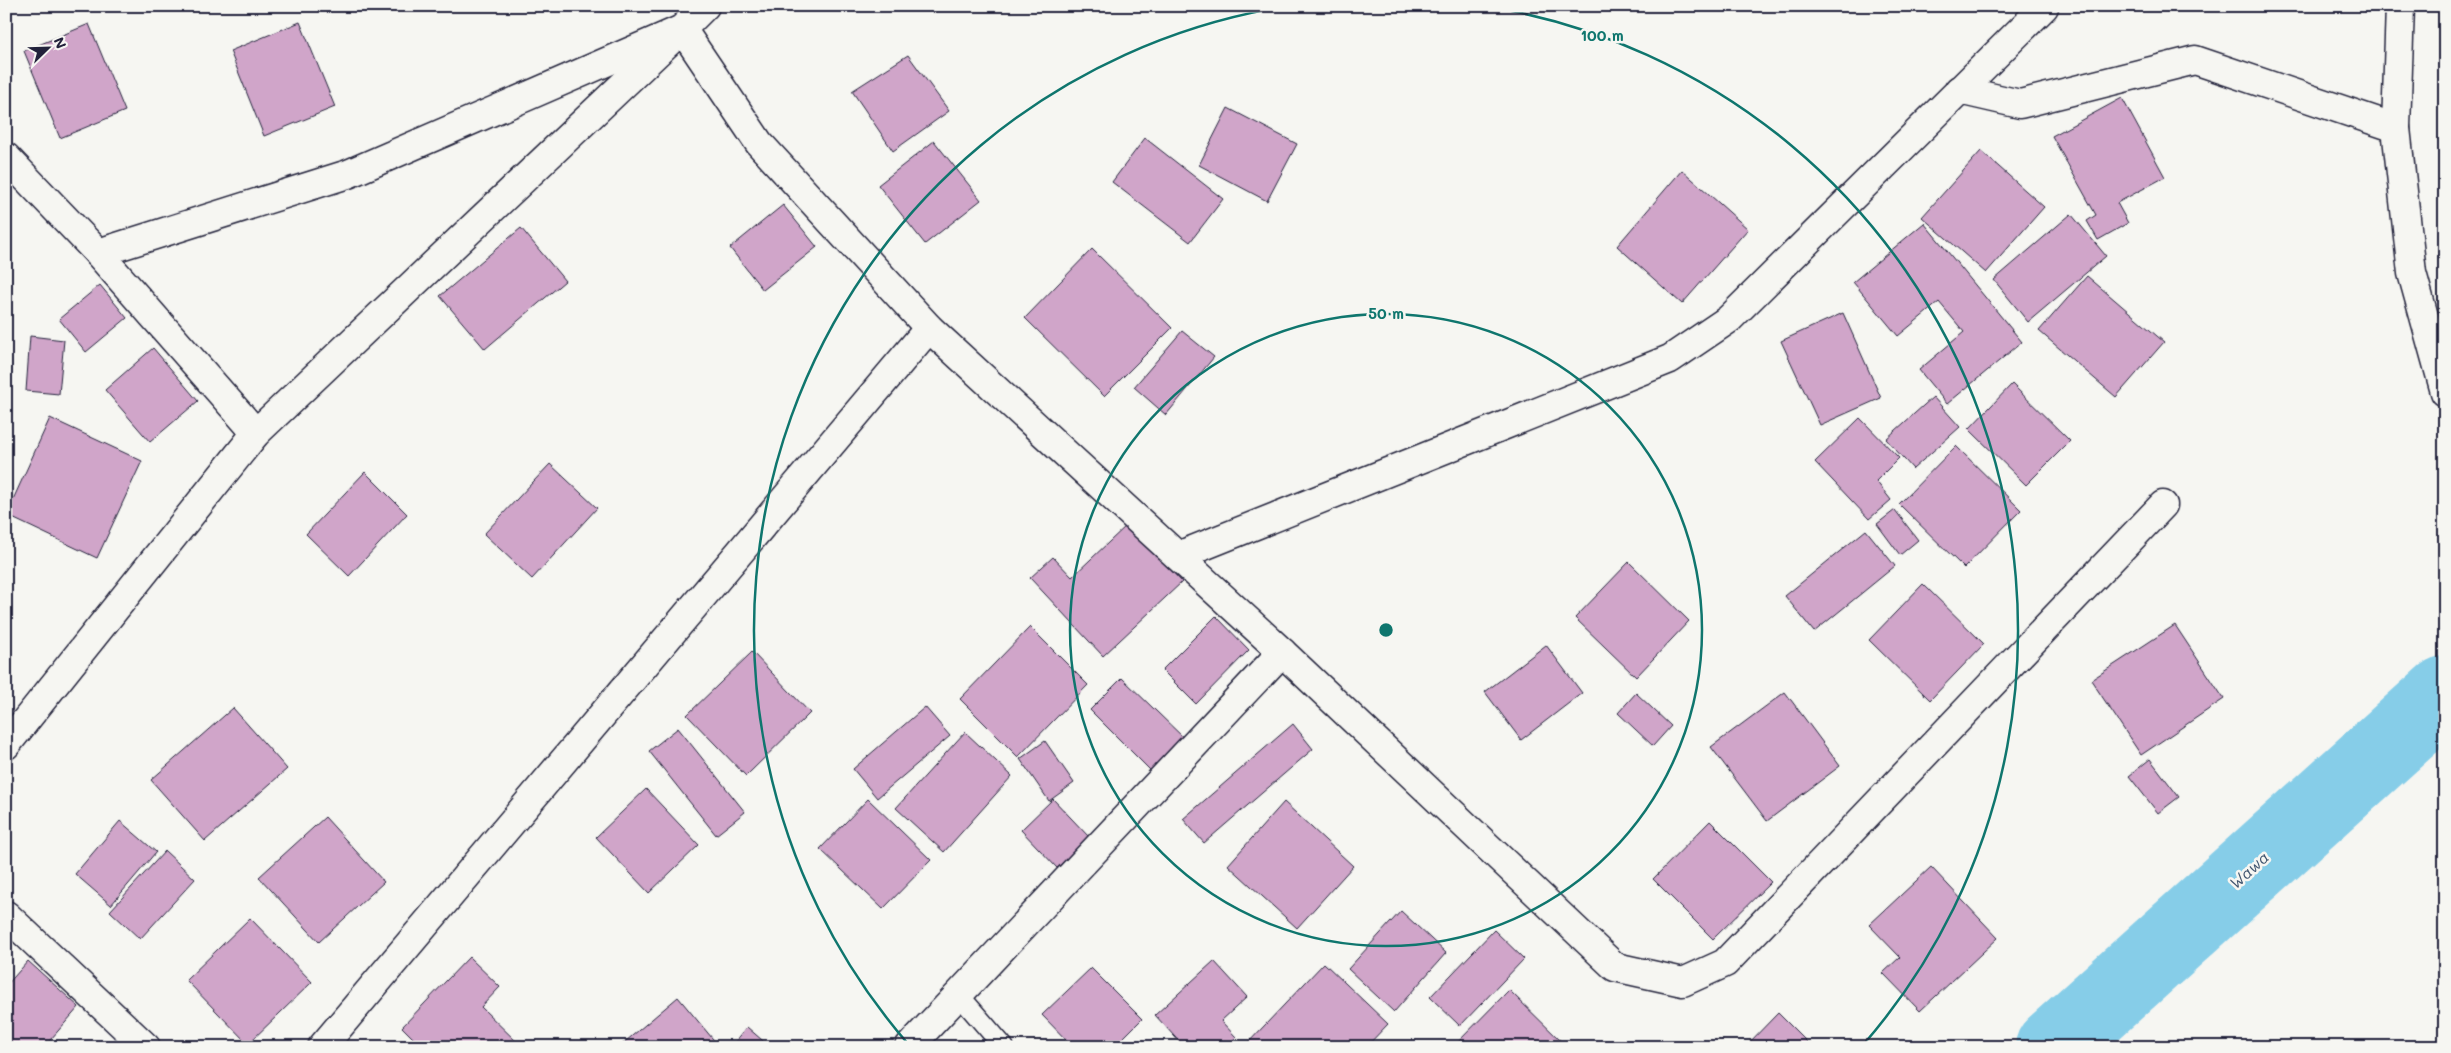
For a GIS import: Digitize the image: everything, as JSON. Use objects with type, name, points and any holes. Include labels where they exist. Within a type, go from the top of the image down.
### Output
[{"type":"street","points":[[6,745],[256,433],[682,30],[705,6]]},
{"type":"street","points":[[1178,556],[1670,359],[1729,319],[2044,6]]},
{"type":"street","points":[[2400,6],[2396,128],[2412,273],[2445,392]]},
{"type":"street","points":[[98,253],[348,174],[682,30]]},
{"type":"street","points":[[682,30],[759,143],[929,328],[1282,652],[1615,967],[1683,982],[1725,963],[2163,505]]},
{"type":"street","points":[[1959,90],[2020,104],[2195,60],[2396,128]]},
{"type":"street","points":[[6,157],[98,253],[256,433]]},
{"type":"street","points":[[322,1047],[929,328]]},
{"type":"street","points":[[909,1047],[1282,652]]},
{"type":"street","points":[[6,915],[146,1047]]},
{"type":"lane","points":[[958,994],[1004,1047]]},
{"type":"building","points":[[300,22],[335,107],[264,136],[230,51]]},
{"type":"building","points":[[89,24],[125,111],[60,138],[24,51]]},
{"type":"building","points":[[908,55],[949,111],[893,151],[852,91]]},
{"type":"building","points":[[2122,98],[2165,177],[2117,203],[2128,223],[2098,240],[2087,221],[2096,215],[2052,136]]},
{"type":"building","points":[[1228,108],[1297,144],[1267,201],[1199,165]]},
{"type":"building","points":[[1145,138],[1223,199],[1190,242],[1112,182]]},
{"type":"building","points":[[934,141],[981,200],[925,244],[878,185]]},
{"type":"building","points":[[1981,151],[2044,207],[1986,273],[1922,217]]},
{"type":"building","points":[[1682,170],[1748,229],[1682,304],[1617,246]]},
{"type":"building","points":[[783,205],[817,247],[763,290],[730,248]]},
{"type":"building","points":[[2071,214],[2106,256],[2028,322],[1994,280]]},
{"type":"building","points":[[1924,223],[2022,342],[1947,404],[1919,370],[1964,332],[1939,302],[1898,336],[1853,282]]},
{"type":"building","points":[[521,228],[565,281],[485,349],[440,296]]},
{"type":"building","points":[[1092,249],[1172,328],[1104,396],[1025,318]]},
{"type":"building","points":[[2087,276],[2164,342],[2116,397],[2039,331]]},
{"type":"building","points":[[100,285],[127,318],[86,352],[59,319]]},
{"type":"building","points":[[1843,313],[1881,398],[1820,425],[1781,341]]},
{"type":"building","points":[[1182,331],[1214,357],[1166,415],[1134,387]]},
{"type":"building","points":[[30,336],[64,340],[59,394],[26,391]]},
{"type":"building","points":[[153,348],[198,401],[150,442],[105,390]]},
{"type":"building","points":[[2012,384],[2070,441],[2026,485],[1969,429]]},
{"type":"building","points":[[1933,397],[1960,427],[1913,469],[1886,439]]},
{"type":"building","points":[[50,418],[142,461],[97,558],[6,515]]},
{"type":"building","points":[[1860,418],[1899,458],[1876,481],[1891,500],[1869,519],[1815,462]]},
{"type":"building","points":[[1956,446],[2021,510],[1964,568],[1899,504]]},
{"type":"building","points":[[550,464],[597,508],[532,579],[484,534]]},
{"type":"building","points":[[365,472],[407,514],[349,576],[306,534]]},
{"type":"building","points":[[1895,510],[1918,540],[1900,555],[1877,524]]},
{"type":"building","points":[[1128,524],[1182,582],[1103,656],[1030,578],[1053,557],[1072,577]]},
{"type":"building","points":[[1866,530],[1895,566],[1814,632],[1785,596]]},
{"type":"building","points":[[1629,562],[1689,621],[1636,677],[1575,618]]},
{"type":"building","points":[[1923,584],[1984,644],[1930,700],[1869,640]]},
{"type":"building","points":[[1216,616],[1249,650],[1196,704],[1162,670]]},
{"type":"building","points":[[2175,625],[2224,699],[2141,755],[2091,680]]},
{"type":"building","points":[[1030,627],[1088,685],[1018,757],[960,699]]},
{"type":"building","points":[[1546,645],[1582,693],[1521,740],[1485,692]]},
{"type":"building","points":[[752,652],[810,713],[746,776],[687,715]]},
{"type":"building","points":[[1122,678],[1188,742],[1155,775],[1090,710]]},
{"type":"building","points":[[1785,692],[1840,766],[1767,821],[1711,747]]},
{"type":"building","points":[[1636,693],[1671,726],[1653,746],[1618,713]]},
{"type":"building","points":[[925,707],[950,736],[877,798],[853,769]]},
{"type":"building","points":[[233,708],[287,769],[205,841],[151,780]]},
{"type":"building","points":[[1293,724],[1313,749],[1204,843],[1183,819]]},
{"type":"building","points":[[678,728],[745,812],[716,835],[649,751]]},
{"type":"building","points":[[965,732],[1012,776],[944,852],[896,808]]},
{"type":"building","points":[[1045,741],[1074,783],[1049,801],[1020,759]]},
{"type":"building","points":[[2150,759],[2179,797],[2158,813],[2129,776]]},
{"type":"building","points":[[646,789],[699,845],[649,893],[596,837]]},
{"type":"building","points":[[868,799],[931,860],[883,909],[820,849]]},
{"type":"building","points":[[1053,799],[1089,837],[1057,868],[1021,830]]},
{"type":"building","points":[[1284,802],[1353,866],[1297,928],[1228,865]]},
{"type":"building","points":[[325,817],[384,882],[319,942],[259,877]]},
{"type":"building","points":[[120,821],[156,852],[111,905],[75,874]]},
{"type":"building","points":[[1710,821],[1771,882],[1713,939],[1653,879]]},
{"type":"building","points":[[165,851],[195,879],[140,939],[110,911]]},
{"type":"building","points":[[1931,867],[1998,938],[1920,1011],[1883,973],[1900,957],[1869,925]]},
{"type":"building","points":[[1401,911],[1446,953],[1394,1012],[1348,969]]},
{"type":"building","points":[[250,918],[312,982],[248,1044],[186,980]]},
{"type":"building","points":[[1494,930],[1524,959],[1460,1026],[1430,997]]},
{"type":"building","points":[[469,957],[500,987],[481,1007],[522,1047],[422,1047],[402,1027]]},
{"type":"building","points":[[28,961],[79,1007],[44,1047],[6,1047],[6,986]]},
{"type":"building","points":[[1214,961],[1247,997],[1221,1021],[1236,1037],[1226,1047],[1184,1047],[1155,1015]]},
{"type":"building","points":[[1324,963],[1388,1024],[1366,1047],[1247,1047],[1246,1045]]},
{"type":"building","points":[[1091,968],[1142,1019],[1114,1047],[1073,1047],[1042,1015]]},
{"type":"building","points":[[1509,990],[1565,1045],[1563,1047],[1453,1047]]},
{"type":"building","points":[[678,997],[717,1044],[714,1047],[619,1047]]},
{"type":"building","points":[[1778,1013],[1812,1047],[1745,1047]]},
{"type":"building","points":[[747,1027],[770,1047],[731,1047]]},
{"type":"waterway","name":"Wawa","points":[[2053,1047],[2445,694]]}]
